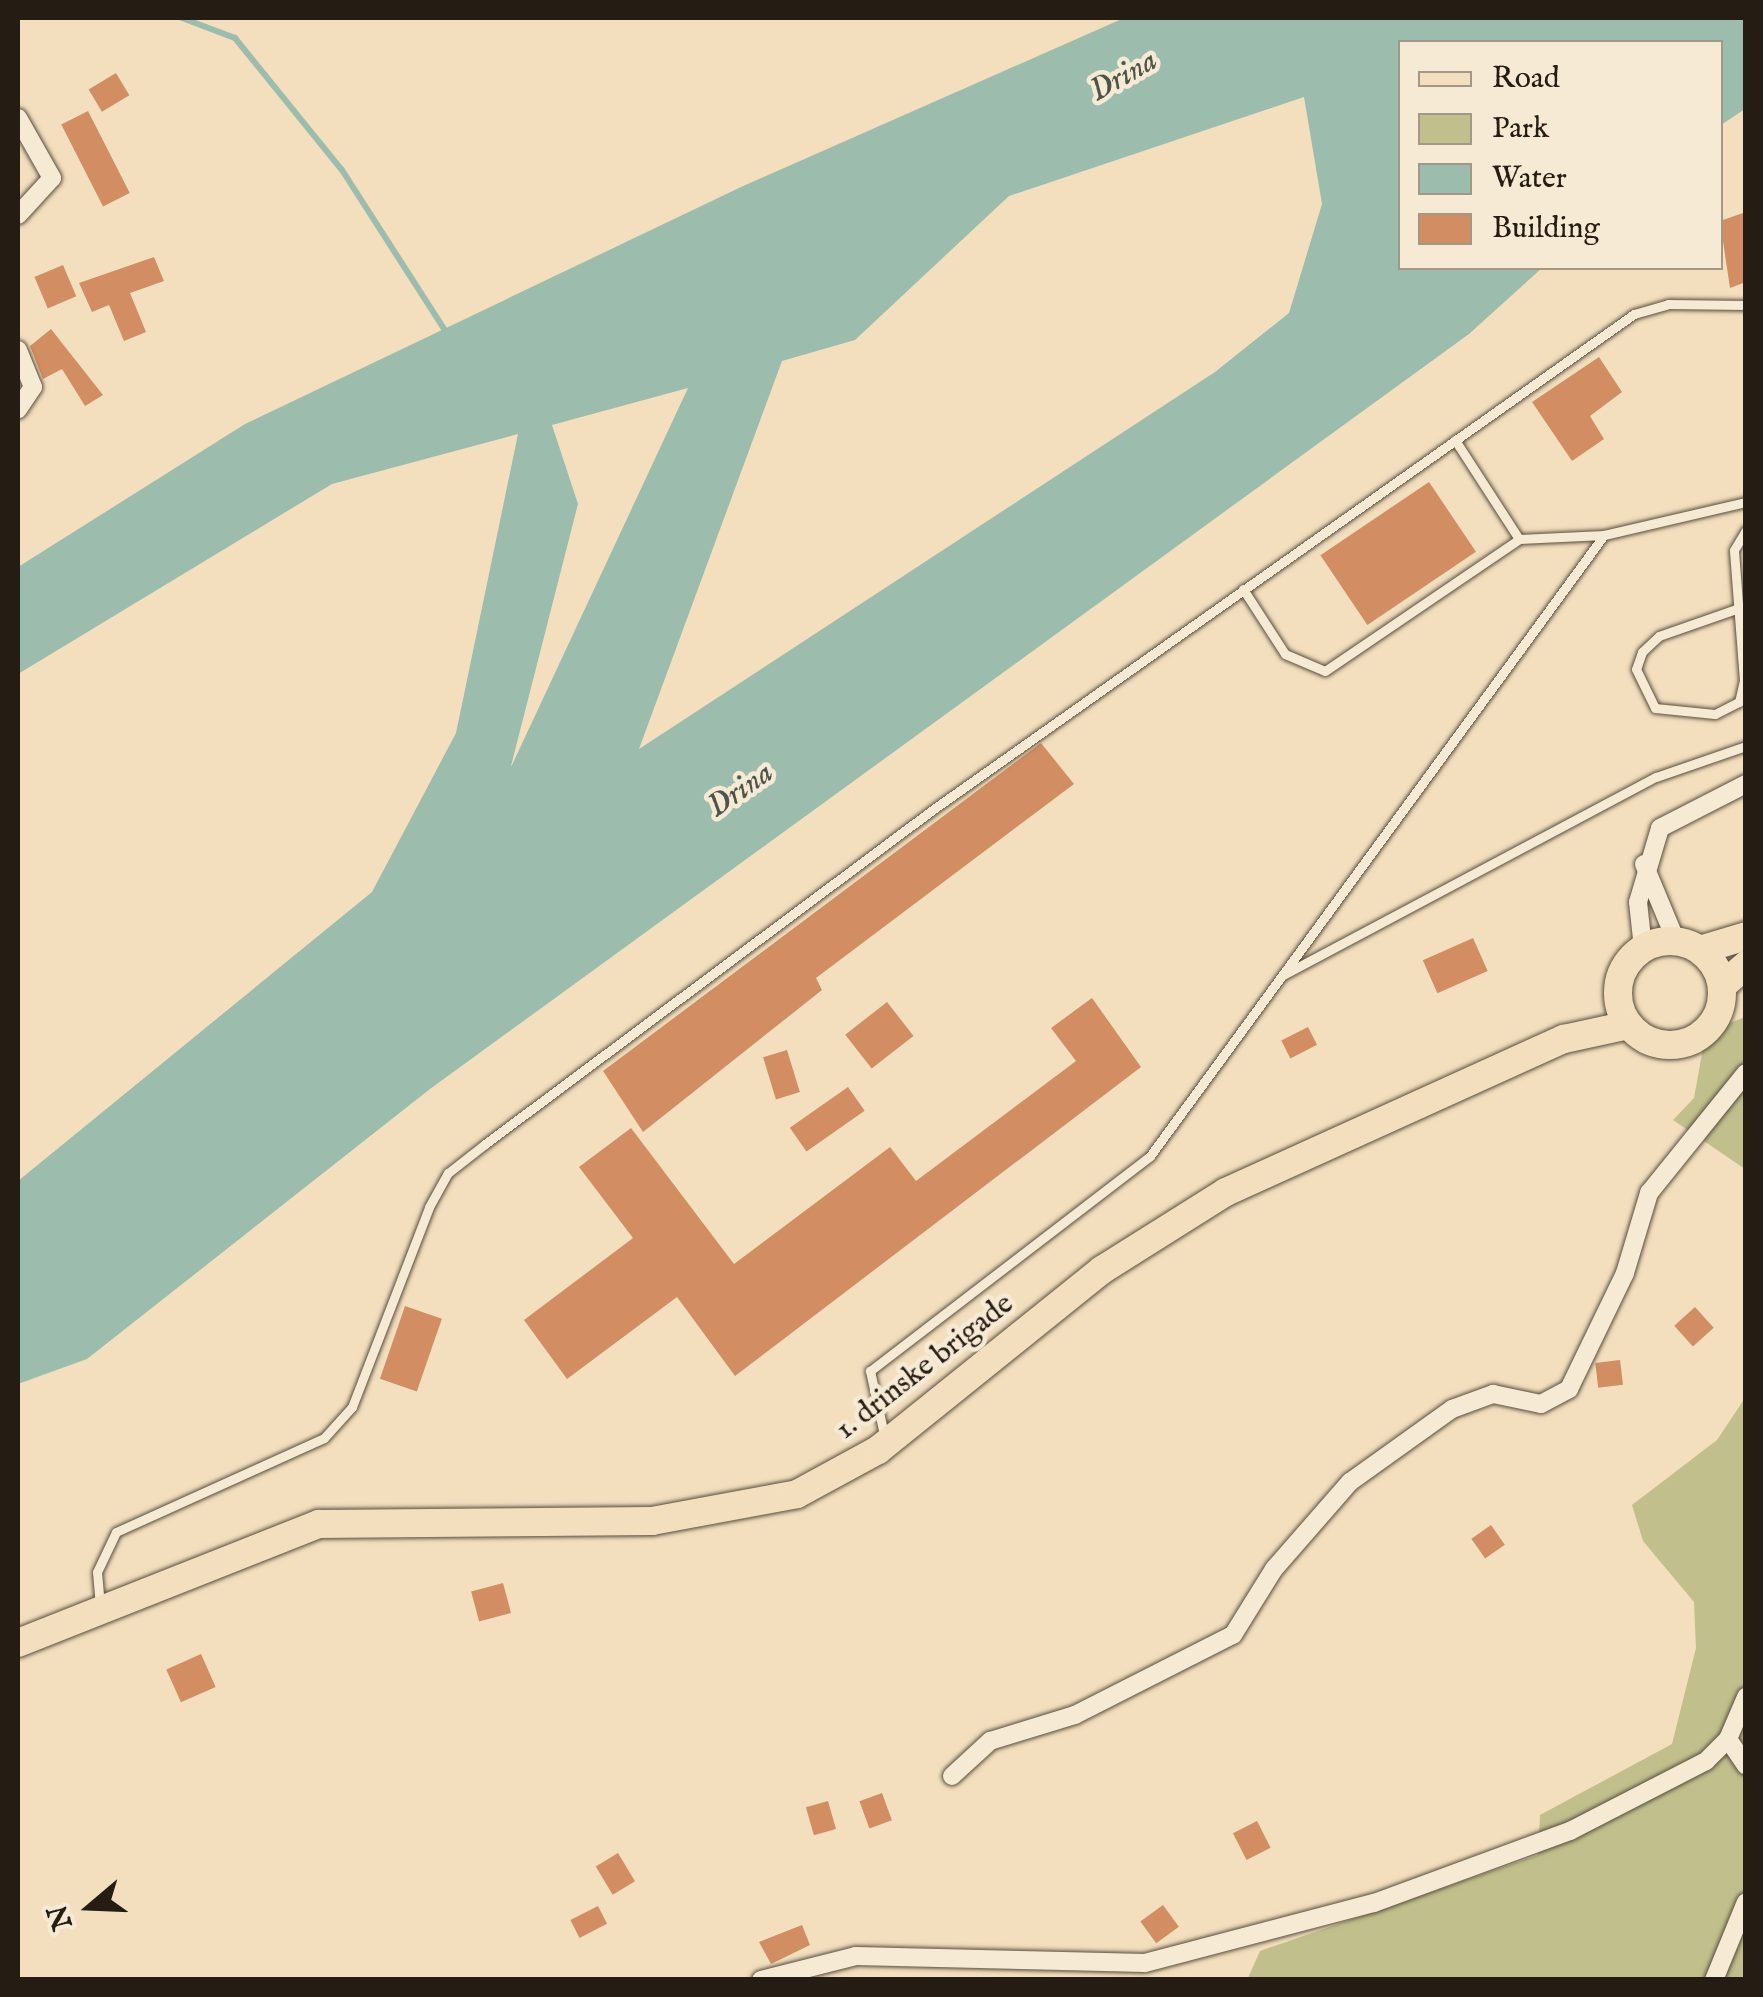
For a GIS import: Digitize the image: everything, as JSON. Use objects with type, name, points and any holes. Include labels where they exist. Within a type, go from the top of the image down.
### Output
[{"type":"main road","points":[[1564,1039],[1618,992],[1643,948],[1688,946],[1746,936]]},
{"type":"main road","points":[[1688,946],[1722,986]]},
{"type":"main road","points":[[1618,992],[1628,1025],[1657,1044],[1690,1042],[1716,1020],[1722,986],[1746,965]]},
{"type":"main road","points":[[1564,1039],[1628,1025]]},
{"type":"main road","name":"1. drinske brigade","points":[[18,1642],[319,1524],[702,1518],[797,1494],[887,1444],[1102,1270],[1226,1192],[1564,1039]]},
{"type":"street","points":[[18,118],[52,178],[18,215]]},
{"type":"street","points":[[18,350],[33,378],[18,409]]},
{"type":"street","points":[[1643,948],[1644,864],[1678,813],[1746,784]]},
{"type":"street","points":[[1644,864],[1688,946]]},
{"type":"street","points":[[952,1776],[990,1741],[1076,1716],[1233,1635],[1274,1569],[1350,1482],[1452,1409],[1492,1394],[1541,1404],[1569,1390],[1625,1273],[1649,1193],[1746,1073]]},
{"type":"street","points":[[761,1980],[856,1956],[1145,1963],[1374,1903],[1570,1830],[1706,1760],[1728,1740],[1746,1696]]},
{"type":"street","points":[[1728,1740],[1746,1766]]},
{"type":"street","points":[[1714,1980],[1746,1902]]},
{"type":"lane","points":[[100,1608],[97,1572],[116,1532],[324,1438],[352,1407],[448,1173],[1243,589],[1634,314],[1668,304],[1746,306]]},
{"type":"lane","points":[[1455,440],[1519,540]]},
{"type":"lane","points":[[1243,589],[1286,654],[1325,672],[1519,540],[1604,535],[1746,502]]},
{"type":"lane","points":[[1738,608],[1659,636],[1642,652],[1636,669],[1655,708],[1715,714],[1739,702],[1738,608],[1734,550],[1746,530]]},
{"type":"lane","points":[[887,1444],[870,1371],[1150,1156],[1604,535]]},
{"type":"lane","points":[[1280,977],[1656,778],[1746,746]]},
{"type":"green space","points":[[1745,1017],[1745,1169],[1673,1120],[1694,1098],[1703,1048],[1719,1027]]},
{"type":"green space","points":[[1745,1398],[1745,1979],[1247,1980],[1260,1951],[1538,1855],[1540,1815],[1672,1744],[1696,1648],[1694,1602],[1643,1541],[1632,1505],[1717,1440]]},
{"type":"water","name":"Drina","points":[[1124,18],[1745,18],[1745,109],[1723,124],[1723,40],[1398,40],[1398,270],[1540,270],[1469,334],[430,1089],[87,1359],[18,1384],[18,1181],[372,892],[456,733],[518,434],[332,484],[18,674],[18,567],[245,424],[741,187]],"holes":[[[1304,97],[1322,204],[1289,313],[1215,372],[639,749],[782,361],[855,340],[1009,196]],[[688,388],[512,765],[578,504],[552,425]]]},
{"type":"building","points":[[116,73],[129,95],[102,112],[89,89]]},
{"type":"building","points":[[88,111],[130,193],[103,207],[61,125]]},
{"type":"building","points":[[1746,212],[1746,282],[1730,288],[1723,241],[1723,220]]},
{"type":"building","points":[[154,257],[164,281],[130,293],[146,332],[124,341],[109,305],[92,312],[79,283]]},
{"type":"building","points":[[63,265],[76,296],[48,308],[34,277]]},
{"type":"building","points":[[51,329],[103,395],[85,406],[62,369],[43,379],[30,346]]},
{"type":"building","points":[[1599,357],[1622,392],[1590,416],[1604,439],[1572,461],[1532,402]]},
{"type":"building","points":[[1429,482],[1476,552],[1367,625],[1320,555]]},
{"type":"building","points":[[1041,743],[1074,784],[816,978],[822,990],[643,1132],[603,1071]]},
{"type":"building","points":[[1473,938],[1488,971],[1437,993],[1423,960]]},
{"type":"building","points":[[1092,998],[1141,1067],[735,1376],[677,1297],[567,1379],[524,1320],[633,1238],[579,1167],[631,1128],[734,1264],[890,1147],[916,1181],[1076,1061],[1051,1028]]},
{"type":"building","points":[[887,1002],[913,1036],[872,1069],[845,1035]]},
{"type":"building","points":[[1308,1027],[1317,1045],[1290,1058],[1281,1041]]},
{"type":"building","points":[[787,1050],[800,1092],[776,1099],[763,1057]]},
{"type":"building","points":[[848,1087],[865,1111],[806,1151],[790,1128]]},
{"type":"building","points":[[405,1306],[442,1319],[417,1392],[380,1379]]},
{"type":"building","points":[[1695,1307],[1714,1328],[1693,1347],[1674,1326]]},
{"type":"building","points":[[1620,1360],[1623,1385],[1598,1388],[1595,1363]]},
{"type":"building","points":[[1491,1525],[1505,1545],[1485,1558],[1471,1539]]},
{"type":"building","points":[[503,1583],[511,1613],[479,1621],[471,1592]]},
{"type":"building","points":[[201,1654],[216,1687],[181,1702],[166,1669]]},
{"type":"building","points":[[882,1793],[892,1820],[869,1828],[859,1801]]},
{"type":"building","points":[[828,1801],[836,1829],[814,1835],[806,1807]]},
{"type":"building","points":[[1257,1821],[1271,1848],[1247,1860],[1233,1833]]},
{"type":"building","points":[[618,1853],[635,1881],[613,1895],[596,1866]]},
{"type":"building","points":[[1163,1905],[1179,1927],[1156,1943],[1140,1921]]},
{"type":"building","points":[[598,1906],[607,1924],[579,1938],[570,1920]]},
{"type":"building","points":[[802,1925],[810,1945],[771,1964],[759,1942]]},
{"type":"waterway","points":[[182,18],[235,38],[342,170],[448,335]]}]
